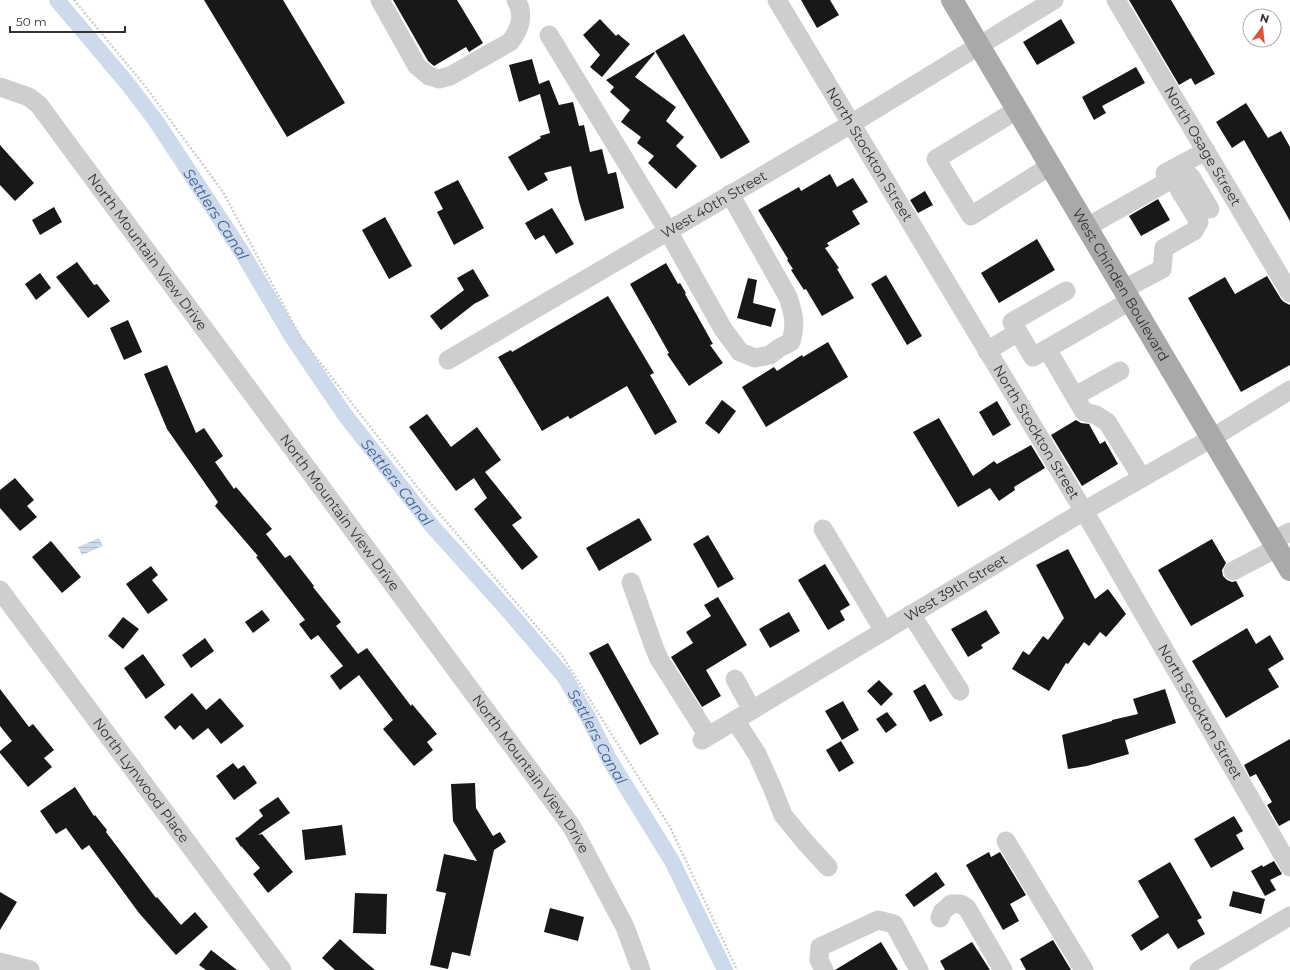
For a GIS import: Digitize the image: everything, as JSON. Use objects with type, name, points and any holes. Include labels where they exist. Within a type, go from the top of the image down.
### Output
[{"type":"main road","name":"West Chinden Boulevard","points":[[952,0],[1212,438],[1280,540],[1290,570]]},
{"type":"street","points":[[380,0],[417,66],[429,76],[439,79],[450,76],[510,42],[518,33],[521,20],[518,3],[516,0]]},
{"type":"street","name":"North Stockton Street","points":[[777,0],[1084,511],[1290,867]]},
{"type":"street","name":"West 40th Street","points":[[448,360],[851,124],[1054,0]]},
{"type":"street","name":"North Osage Street","points":[[1116,0],[1290,293]]},
{"type":"street","points":[[549,35],[668,231],[723,329],[740,352],[755,358],[770,355],[779,348],[791,342],[794,331],[794,312],[788,297],[730,194]]},
{"type":"street","name":"North Mountain View Drive","points":[[0,86],[29,97],[39,105],[572,827],[625,927],[641,970]]},
{"type":"street","points":[[1017,110],[936,159],[972,216],[1050,166]]},
{"type":"street","points":[[1085,223],[1206,151]]},
{"type":"street","points":[[1085,223],[1181,174],[1187,174],[1191,177],[1203,213]]},
{"type":"street","points":[[1179,189],[1203,213]]},
{"type":"street","points":[[1066,291],[1012,322],[1033,357],[1127,295],[1162,269],[1164,248],[1194,231],[1203,213],[1233,196]]},
{"type":"street","points":[[987,351],[1018,332]]},
{"type":"street","points":[[1047,349],[1084,412],[1107,422],[1142,478]]},
{"type":"street","points":[[1075,396],[1120,371]]},
{"type":"street","name":"West 39th Street","points":[[631,582],[659,658],[705,738],[1084,511],[1212,438],[1290,390]]},
{"type":"street","points":[[823,529],[884,631]]},
{"type":"street","points":[[1232,572],[1280,540]]},
{"type":"street","name":"North Lynwood Place","points":[[0,590],[282,970]]},
{"type":"street","points":[[911,614],[960,691]]},
{"type":"street","points":[[735,679],[752,710]]},
{"type":"street","points":[[735,720],[756,754],[772,787],[783,815],[828,867]]},
{"type":"street","points":[[1006,841],[1084,970]]},
{"type":"street","points":[[940,918],[942,912],[951,904],[961,904],[967,908],[972,913],[1003,970]]},
{"type":"street","points":[[1199,970],[1290,916]]},
{"type":"street","points":[[824,970],[818,960],[820,947],[878,920],[894,924],[919,970]]},
{"type":"street","points":[[0,962],[30,970]]},
{"type":"path","points":[[74,0],[145,86],[223,192],[301,338],[425,497],[563,657],[671,829],[737,970]]},
{"type":"water","points":[[99,538],[103,546],[82,555],[78,547]]},
{"type":"building","points":[[204,0],[283,0],[345,103],[287,137]]},
{"type":"building","points":[[393,0],[457,0],[483,43],[469,52],[466,47],[434,66],[428,61]]},
{"type":"building","points":[[801,0],[830,0],[839,15],[817,28]]},
{"type":"building","points":[[1129,0],[1171,0],[1215,74],[1195,85],[1191,78],[1179,85]]},
{"type":"building","points":[[600,19],[616,36],[618,34],[630,44],[602,77],[590,67],[600,55],[583,35]]},
{"type":"building","points":[[1061,19],[1075,43],[1037,65],[1023,42]]},
{"type":"building","points":[[684,34],[750,142],[721,159],[655,51]]},
{"type":"building","points":[[654,52],[655,53],[635,77],[676,107],[666,121],[684,137],[676,146],[697,166],[676,189],[648,163],[654,156],[637,143],[641,137],[621,122],[630,110],[610,92],[614,87],[606,80]]},
{"type":"building","points":[[532,59],[539,84],[549,80],[559,105],[573,102],[579,126],[584,125],[590,152],[602,149],[608,174],[616,172],[624,208],[585,221],[571,166],[544,173],[548,180],[528,191],[508,157],[541,138],[540,136],[550,133],[540,94],[519,102],[509,65]]},
{"type":"building","points":[[1136,67],[1145,83],[1102,106],[1106,113],[1094,120],[1082,97]]},
{"type":"building","points":[[1246,103],[1268,138],[1281,131],[1290,147],[1290,221],[1244,140],[1232,148],[1216,122]]},
{"type":"building","points":[[0,145],[34,183],[15,201],[0,185]]},
{"type":"building","points":[[830,174],[837,187],[853,178],[868,202],[852,211],[860,224],[827,243],[829,246],[825,248],[839,268],[837,269],[854,298],[822,316],[806,289],[804,290],[791,270],[793,269],[787,260],[788,259],[758,210],[799,187],[801,191]]},
{"type":"building","points":[[458,180],[484,228],[454,245],[437,212],[443,209],[434,192]]},
{"type":"building","points":[[925,191],[933,205],[918,213],[910,200]]},
{"type":"building","points":[[1158,199],[1170,220],[1141,236],[1129,216]]},
{"type":"building","points":[[54,207],[62,222],[40,235],[32,220]]},
{"type":"building","points":[[552,208],[574,244],[556,254],[544,235],[535,240],[525,223]]},
{"type":"building","points":[[385,217],[412,266],[389,279],[362,230]]},
{"type":"building","points":[[1037,239],[1055,270],[999,303],[981,273]]},
{"type":"building","points":[[77,262],[94,285],[97,284],[110,301],[88,318],[56,277]]},
{"type":"building","points":[[666,263],[678,284],[680,283],[686,293],[685,294],[713,344],[710,345],[723,363],[689,386],[667,354],[669,353],[630,284]]},
{"type":"building","points":[[473,269],[489,296],[474,304],[441,330],[430,316],[464,290],[457,278]]},
{"type":"building","points":[[40,273],[51,288],[36,300],[25,284]]},
{"type":"building","points":[[886,275],[922,336],[907,345],[871,284]]},
{"type":"building","points":[[1267,276],[1281,299],[1290,305],[1290,365],[1241,392],[1188,298],[1225,277],[1235,294]]},
{"type":"building","points":[[748,278],[757,280],[753,303],[776,309],[771,327],[737,318]]},
{"type":"building","points":[[608,296],[654,373],[650,375],[677,422],[655,435],[627,386],[570,419],[568,416],[542,431],[498,357],[511,350],[512,352]]},
{"type":"building","points":[[128,320],[142,352],[124,360],[110,328]]},
{"type":"building","points":[[828,342],[848,377],[766,427],[742,387],[774,367],[777,371],[802,355],[803,357]]},
{"type":"building","points":[[167,365],[196,433],[204,428],[223,456],[215,462],[234,489],[236,487],[272,529],[266,534],[285,558],[290,555],[314,586],[313,587],[341,622],[336,626],[358,654],[367,648],[411,706],[412,704],[437,734],[427,742],[433,750],[414,766],[383,729],[393,720],[359,675],[340,690],[330,676],[343,666],[318,635],[311,640],[299,624],[305,620],[256,557],[258,556],[215,506],[218,502],[167,429],[144,374]]},
{"type":"building","points":[[722,400],[736,411],[719,434],[705,423]]},
{"type":"building","points":[[997,401],[1011,425],[993,436],[979,412]]},
{"type":"building","points":[[427,414],[451,447],[477,427],[501,460],[485,472],[522,518],[512,525],[538,557],[522,570],[474,509],[487,498],[474,478],[456,491],[409,427]]},
{"type":"building","points":[[939,418],[973,476],[994,461],[997,464],[1031,445],[1045,468],[1014,487],[1015,490],[999,501],[990,488],[958,507],[913,432]]},
{"type":"building","points":[[1076,420],[1081,423],[1089,424],[1100,444],[1105,441],[1118,464],[1082,486],[1051,435]]},
{"type":"building","points":[[15,478],[34,500],[27,506],[37,517],[20,531],[0,508],[0,490]]},
{"type":"building","points":[[639,518],[652,540],[599,571],[586,548]]},
{"type":"building","points":[[708,535],[734,579],[718,588],[693,544]]},
{"type":"building","points":[[1212,539],[1226,563],[1222,570],[1223,576],[1232,582],[1236,581],[1244,596],[1191,626],[1158,570]]},
{"type":"building","points":[[51,541],[81,577],[62,593],[32,557]]},
{"type":"building","points":[[1068,549],[1095,599],[1108,589],[1126,614],[1106,637],[1100,632],[1089,646],[1084,642],[1068,664],[1066,663],[1049,691],[1012,669],[1023,651],[1029,655],[1043,636],[1048,640],[1064,618],[1036,565]]},
{"type":"building","points":[[825,564],[850,605],[840,611],[845,620],[828,630],[798,580]]},
{"type":"building","points":[[151,566],[158,575],[152,580],[168,600],[148,614],[126,584]]},
{"type":"building","points":[[718,597],[747,645],[706,670],[721,696],[702,707],[671,657],[693,643],[686,632],[711,616],[704,605]]},
{"type":"building","points":[[262,610],[270,620],[253,633],[245,622]]},
{"type":"building","points":[[986,610],[1000,633],[981,645],[983,648],[968,657],[951,629]]},
{"type":"building","points":[[789,612],[800,631],[770,648],[759,629]]},
{"type":"building","points":[[123,617],[139,629],[123,649],[108,636]]},
{"type":"building","points":[[1247,628],[1256,644],[1270,635],[1284,659],[1268,669],[1279,687],[1226,718],[1192,661]]},
{"type":"building","points":[[205,638],[214,651],[191,668],[182,655]]},
{"type":"building","points":[[608,643],[659,734],[640,745],[589,653]]},
{"type":"building","points":[[143,654],[165,685],[146,699],[124,668]]},
{"type":"building","points":[[879,680],[893,694],[881,706],[867,691]]},
{"type":"building","points":[[925,684],[943,715],[930,722],[913,691]]},
{"type":"building","points":[[0,689],[29,727],[33,724],[54,750],[44,758],[52,767],[28,787],[0,753],[0,751],[12,741],[0,726]]},
{"type":"building","points":[[1165,689],[1176,723],[1125,740],[1129,754],[1087,766],[1068,769],[1062,735],[1138,714],[1133,699]]},
{"type":"building","points":[[192,693],[206,710],[220,698],[244,726],[221,744],[208,728],[193,740],[180,725],[175,730],[164,717]]},
{"type":"building","points":[[843,701],[859,730],[842,740],[825,711]]},
{"type":"building","points":[[887,712],[897,725],[886,733],[876,719]]},
{"type":"building","points":[[1290,739],[1290,820],[1279,826],[1267,805],[1272,802],[1256,774],[1250,777],[1244,765]]},
{"type":"building","points":[[841,741],[854,763],[839,772],[826,750]]},
{"type":"building","points":[[233,763],[238,769],[244,765],[257,783],[234,800],[216,776]]},
{"type":"building","points":[[475,783],[476,808],[493,836],[500,832],[506,842],[494,850],[470,956],[452,952],[448,969],[430,965],[446,893],[436,891],[444,854],[477,861],[453,821],[451,784]]},
{"type":"building","points":[[75,787],[94,816],[95,815],[107,830],[106,832],[156,898],[157,897],[181,925],[195,912],[208,927],[176,955],[139,913],[89,845],[82,850],[66,828],[56,834],[40,811]]},
{"type":"building","points":[[278,797],[290,813],[258,835],[262,834],[293,872],[268,893],[253,874],[260,868],[235,838],[263,816],[259,810]]},
{"type":"building","points":[[1234,816],[1243,831],[1236,835],[1244,849],[1211,868],[1194,839]]},
{"type":"building","points":[[342,825],[346,855],[305,860],[302,830]]},
{"type":"building","points":[[989,852],[991,857],[1000,852],[1026,895],[1010,904],[1019,921],[1003,930],[966,865]]},
{"type":"building","points":[[1274,861],[1282,874],[1270,880],[1276,890],[1265,896],[1251,871]]},
{"type":"building","points":[[1170,862],[1202,918],[1197,920],[1205,934],[1178,949],[1168,933],[1141,951],[1131,935],[1159,917],[1138,881]]},
{"type":"building","points":[[936,872],[945,885],[914,907],[905,895]]},
{"type":"building","points":[[1233,891],[1265,899],[1261,914],[1229,906]]},
{"type":"building","points":[[0,892],[17,902],[0,930]]},
{"type":"building","points":[[355,893],[387,894],[386,934],[353,933]]},
{"type":"building","points":[[550,908],[584,917],[578,941],[544,932]]},
{"type":"building","points":[[340,939],[375,970],[335,970],[322,958]]},
{"type":"building","points":[[1053,940],[1071,970],[1026,970],[1020,959]]},
{"type":"building","points":[[881,942],[898,970],[835,970]]},
{"type":"building","points":[[972,942],[990,970],[945,970],[940,961]]},
{"type":"building","points":[[211,950],[237,970],[206,970],[199,965]]},
{"type":"waterway","name":"Settlers Canal","points":[[57,0],[127,83],[156,121],[243,254],[292,337],[345,415],[432,526],[512,615],[564,676],[588,717],[609,759],[672,861],[725,970]]}]
